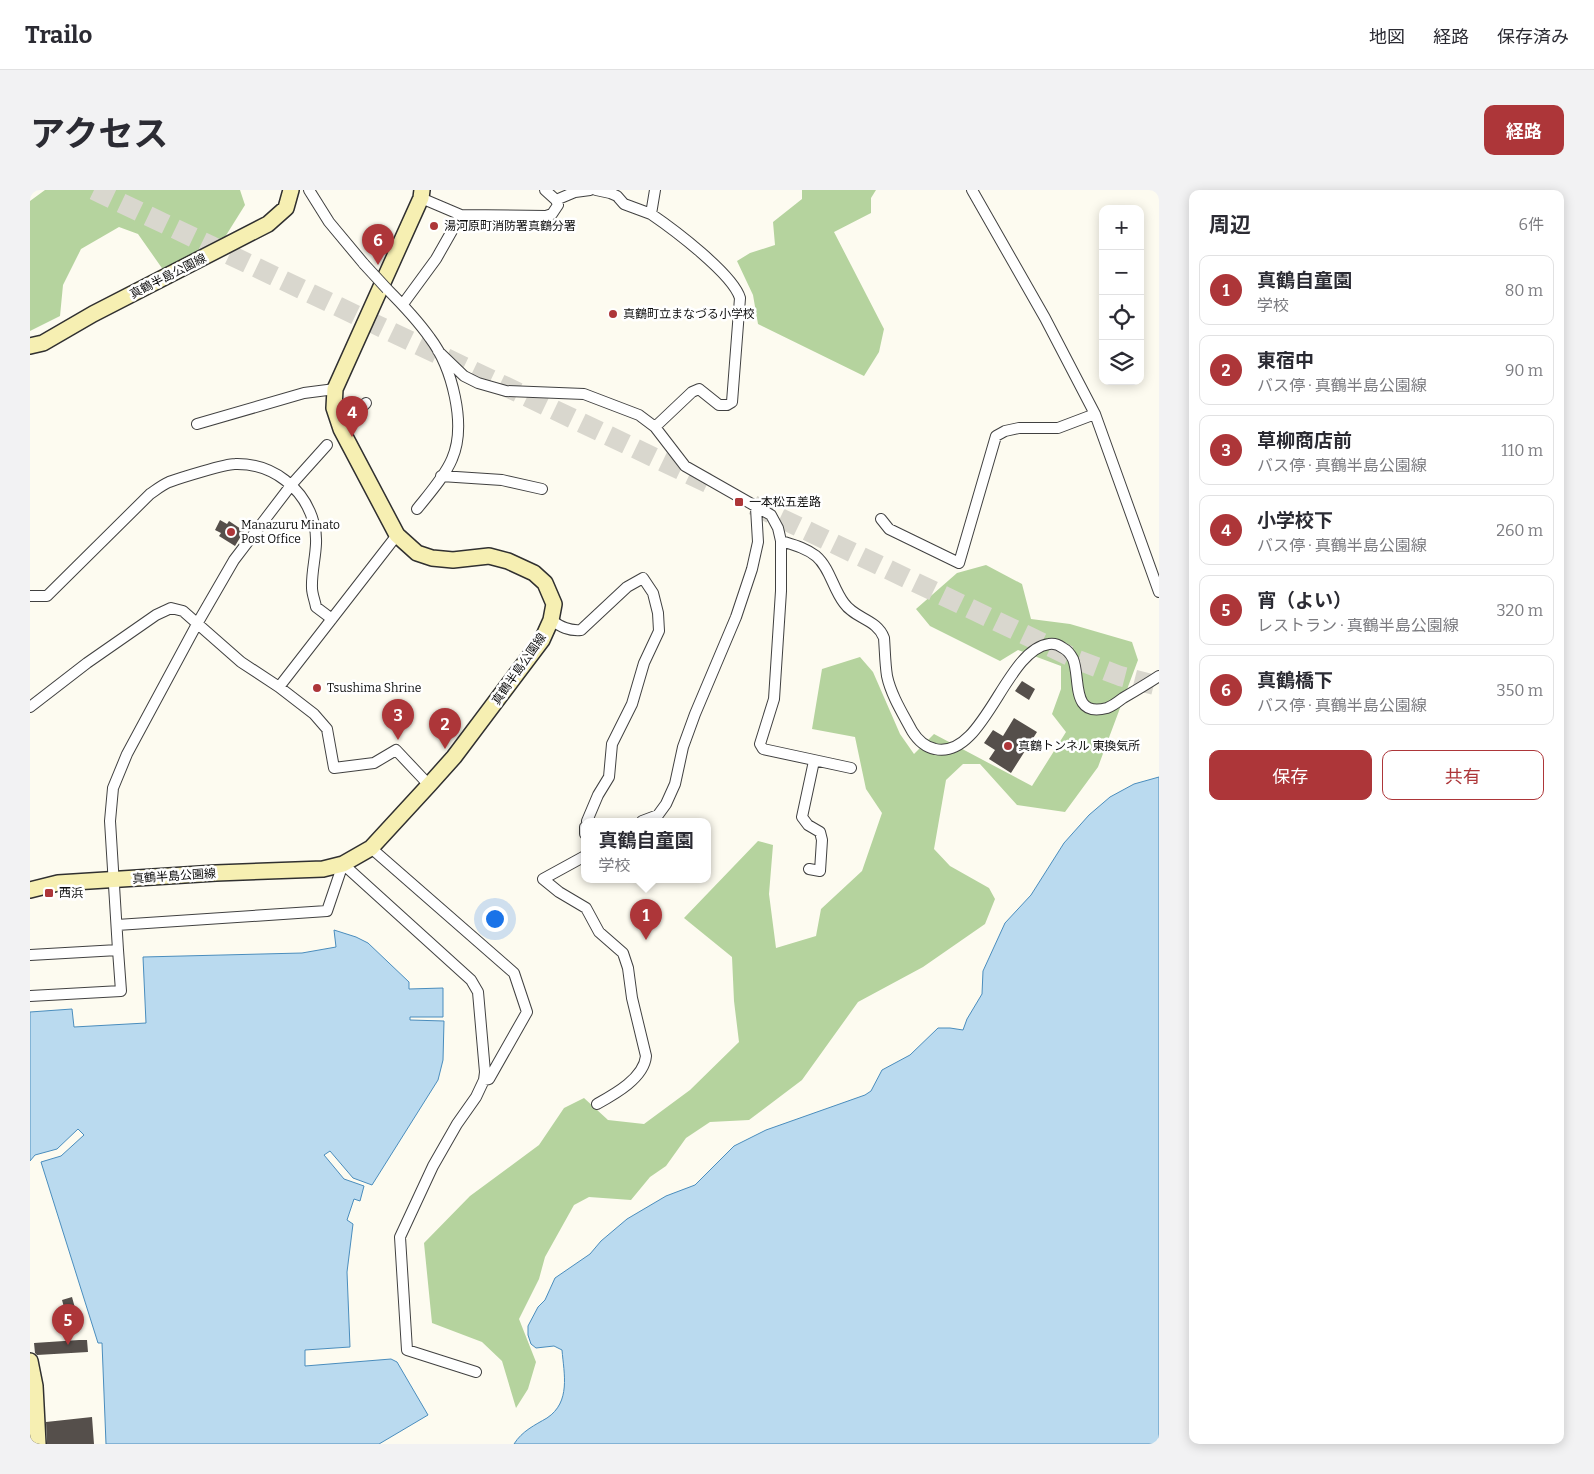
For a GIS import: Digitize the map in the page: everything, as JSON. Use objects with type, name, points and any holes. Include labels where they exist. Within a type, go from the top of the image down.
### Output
[{"type":"main road","name":"真鶴半島公園線","points":[[30,346],[43,343],[101,310],[268,224],[286,208],[291,190]]},
{"type":"main road","name":"真鶴半島公園線","points":[[30,890],[58,883],[216,873],[323,869],[343,864],[371,848],[454,757],[542,640],[552,620],[554,604],[545,583],[528,570],[508,561],[488,556],[453,560],[432,558],[418,553],[397,535],[341,429],[334,408],[334,389],[421,194]]},
{"type":"main road","points":[[30,1361],[35,1386],[38,1444]]},
{"type":"street","points":[[309,190],[329,222],[387,290],[403,304],[438,350],[464,376],[478,383],[506,391],[584,394],[638,415],[655,427],[685,466],[771,516],[778,528],[781,541],[781,591],[774,699],[760,744],[763,749],[850,768]]},
{"type":"street","points":[[421,194],[461,215],[546,216],[556,211],[558,205],[556,200],[545,190]]},
{"type":"street","points":[[556,200],[575,192],[590,190]]},
{"type":"street","points":[[596,190],[617,196],[624,204],[651,214],[693,246],[726,276],[738,290],[740,298],[732,402],[727,405],[719,405],[699,389],[692,392],[655,427]]},
{"type":"street","points":[[651,214],[655,190]]},
{"type":"street","points":[[972,190],[1045,318],[1095,414],[1159,592]]},
{"type":"street","points":[[403,304],[436,259],[461,215]]},
{"type":"street","points":[[417,509],[452,460],[459,438],[456,400],[438,350]]},
{"type":"street","points":[[197,424],[304,392],[334,389]]},
{"type":"street","points":[[341,429],[366,403]]},
{"type":"street","points":[[881,519],[889,529],[960,563],[996,436],[1005,431],[1019,428],[1058,428],[1095,414]]},
{"type":"street","points":[[30,996],[121,990],[110,821],[113,788],[127,754],[234,560],[292,484],[327,445]]},
{"type":"street","points":[[30,596],[47,596],[150,494],[170,482],[233,464],[248,464],[276,474],[292,484],[309,510],[315,525],[316,542],[312,588],[316,607],[332,619]]},
{"type":"street","points":[[441,476],[502,480],[542,489]]},
{"type":"street","points":[[650,818],[658,815],[666,804],[675,784],[683,747],[695,714],[736,618],[752,569],[758,542],[756,508]]},
{"type":"street","points":[[279,687],[397,535]]},
{"type":"street","points":[[781,541],[810,551],[819,558],[844,604],[876,625],[882,632],[888,678],[903,714],[916,737],[931,748],[942,751],[949,750],[966,740],[1024,660],[1037,648],[1049,644],[1058,645],[1066,650],[1073,659],[1079,697],[1085,705],[1094,709],[1108,708],[1159,676]]},
{"type":"street","points":[[552,620],[559,626],[571,631],[581,630],[627,587],[644,578],[653,593],[658,613],[660,631],[644,663],[632,704],[612,744],[609,778],[598,795],[588,818]]},
{"type":"street","points":[[30,706],[156,615],[171,608],[183,611],[241,662],[279,687],[314,714],[327,729],[334,768],[374,763],[396,750],[429,785]]},
{"type":"street","points":[[809,869],[820,871],[822,840],[820,832],[808,825],[802,817],[814,760]]},
{"type":"street","points":[[371,848],[514,972],[527,1012],[489,1079],[484,1080]]},
{"type":"street","points":[[581,858],[543,879],[559,892],[586,908],[599,932],[623,953],[628,968],[632,998],[646,1056],[645,1064],[624,1089],[597,1104]]},
{"type":"street","points":[[117,925],[327,910],[343,864],[471,980],[478,992],[485,1072],[484,1080],[476,1098],[457,1124],[434,1166],[400,1237],[407,1350],[476,1372]]},
{"type":"street","points":[[30,955],[118,950]]},
{"type":"green space","points":[[45,190],[240,190],[245,205],[225,237],[164,271],[138,234],[119,227],[81,249],[63,285],[60,316],[30,331],[30,201]]},
{"type":"green space","points":[[802,190],[876,190],[871,198],[871,213],[834,232],[884,329],[879,352],[864,376],[758,324],[753,295],[737,261],[750,253],[775,245],[773,222],[802,199]]},
{"type":"green space","points":[[986,565],[1022,584],[1031,619],[1070,624],[1132,642],[1138,660],[1098,767],[1065,812],[1017,805],[980,764],[963,764],[946,780],[934,849],[950,866],[989,888],[995,899],[985,924],[923,967],[858,1002],[802,1080],[749,1120],[710,1122],[686,1138],[666,1166],[650,1177],[631,1200],[589,1197],[574,1205],[545,1257],[539,1279],[519,1319],[536,1362],[528,1389],[516,1408],[502,1361],[482,1342],[432,1323],[424,1243],[470,1196],[539,1145],[564,1108],[584,1098],[608,1120],[644,1124],[690,1090],[739,1042],[734,1001],[732,957],[684,918],[758,841],[773,845],[769,894],[776,948],[816,936],[821,909],[862,871],[882,813],[866,789],[855,737],[812,729],[822,669],[860,657],[873,672],[900,734],[914,754],[934,734],[1032,786],[1066,732],[1052,714],[1061,689],[1061,666],[1018,650],[1000,661],[930,626],[916,609],[957,573]]},
{"type":"water","points":[[1159,777],[1159,1444],[514,1444],[525,1432],[555,1411],[563,1396],[562,1350],[554,1346],[536,1348],[531,1344],[528,1335],[528,1326],[538,1307],[545,1300],[555,1278],[590,1254],[601,1241],[627,1219],[666,1196],[695,1185],[734,1146],[766,1130],[865,1095],[871,1091],[882,1070],[910,1055],[938,1028],[963,1030],[967,1019],[982,994],[983,971],[1005,923],[1031,895],[1064,843],[1089,815],[1110,797],[1134,784]]},
{"type":"water","points":[[334,930],[368,943],[409,982],[409,989],[443,988],[443,1017],[410,1017],[410,1020],[444,1021],[443,1060],[438,1080],[372,1185],[353,1178],[330,1151],[324,1155],[344,1179],[364,1186],[360,1201],[354,1199],[347,1220],[353,1224],[347,1272],[350,1347],[305,1350],[305,1366],[391,1359],[397,1362],[428,1415],[379,1444],[106,1444],[102,1343],[98,1343],[41,1162],[61,1156],[84,1135],[78,1129],[57,1149],[35,1155],[30,1161],[30,1012],[72,1009],[74,1027],[146,1023],[143,957],[302,953],[336,947]]},
{"type":"building","name":"Manazuru Minato Post Office","points":[[220,520],[227,524],[229,521],[244,531],[235,546],[219,536],[221,533],[215,530]]},
{"type":"building","points":[[1022,681],[1035,689],[1029,700],[1015,691]]},
{"type":"building","name":"真鶴トンネル 東換気所","points":[[1014,718],[1037,732],[1011,773],[989,759],[995,750],[984,743],[993,730],[1003,736]]},
{"type":"building","points":[[72,1297],[78,1319],[68,1322],[62,1300]]},
{"type":"building","points":[[87,1340],[88,1352],[37,1355],[35,1353],[34,1343]]},
{"type":"building","points":[[92,1417],[94,1444],[47,1444],[46,1422]]},
{"type":"tunnel","points":[[94,190],[716,487]]},
{"type":"tunnel","points":[[753,505],[1078,660],[1120,676],[1159,686]]},
{"type":"place","name":"湯河原町消防署真鶴分署","points":[[434,226]]},
{"type":"place","name":"真鶴橋下","points":[[378,265]]},
{"type":"place","name":"真鶴町立まなづる小学校","points":[[613,314]]},
{"type":"place","name":"小学校下","points":[[352,437]]},
{"type":"place","name":"一本松五差路","points":[[739,502]]},
{"type":"place","name":"Manazuru Minato Post Office","points":[[231,532]]},
{"type":"place","name":"Tsushima Shrine","points":[[317,688]]},
{"type":"place","name":"草柳商店前","points":[[398,740]]},
{"type":"place","name":"真鶴トンネル 東換気所","points":[[1008,746]]},
{"type":"place","name":"東宿中","points":[[445,749]]},
{"type":"place","name":"西浜","points":[[49,893]]},
{"type":"place","name":"真鶴自童園","points":[[646,940]]},
{"type":"place","name":"宵（よい）","points":[[68,1345]]}]
